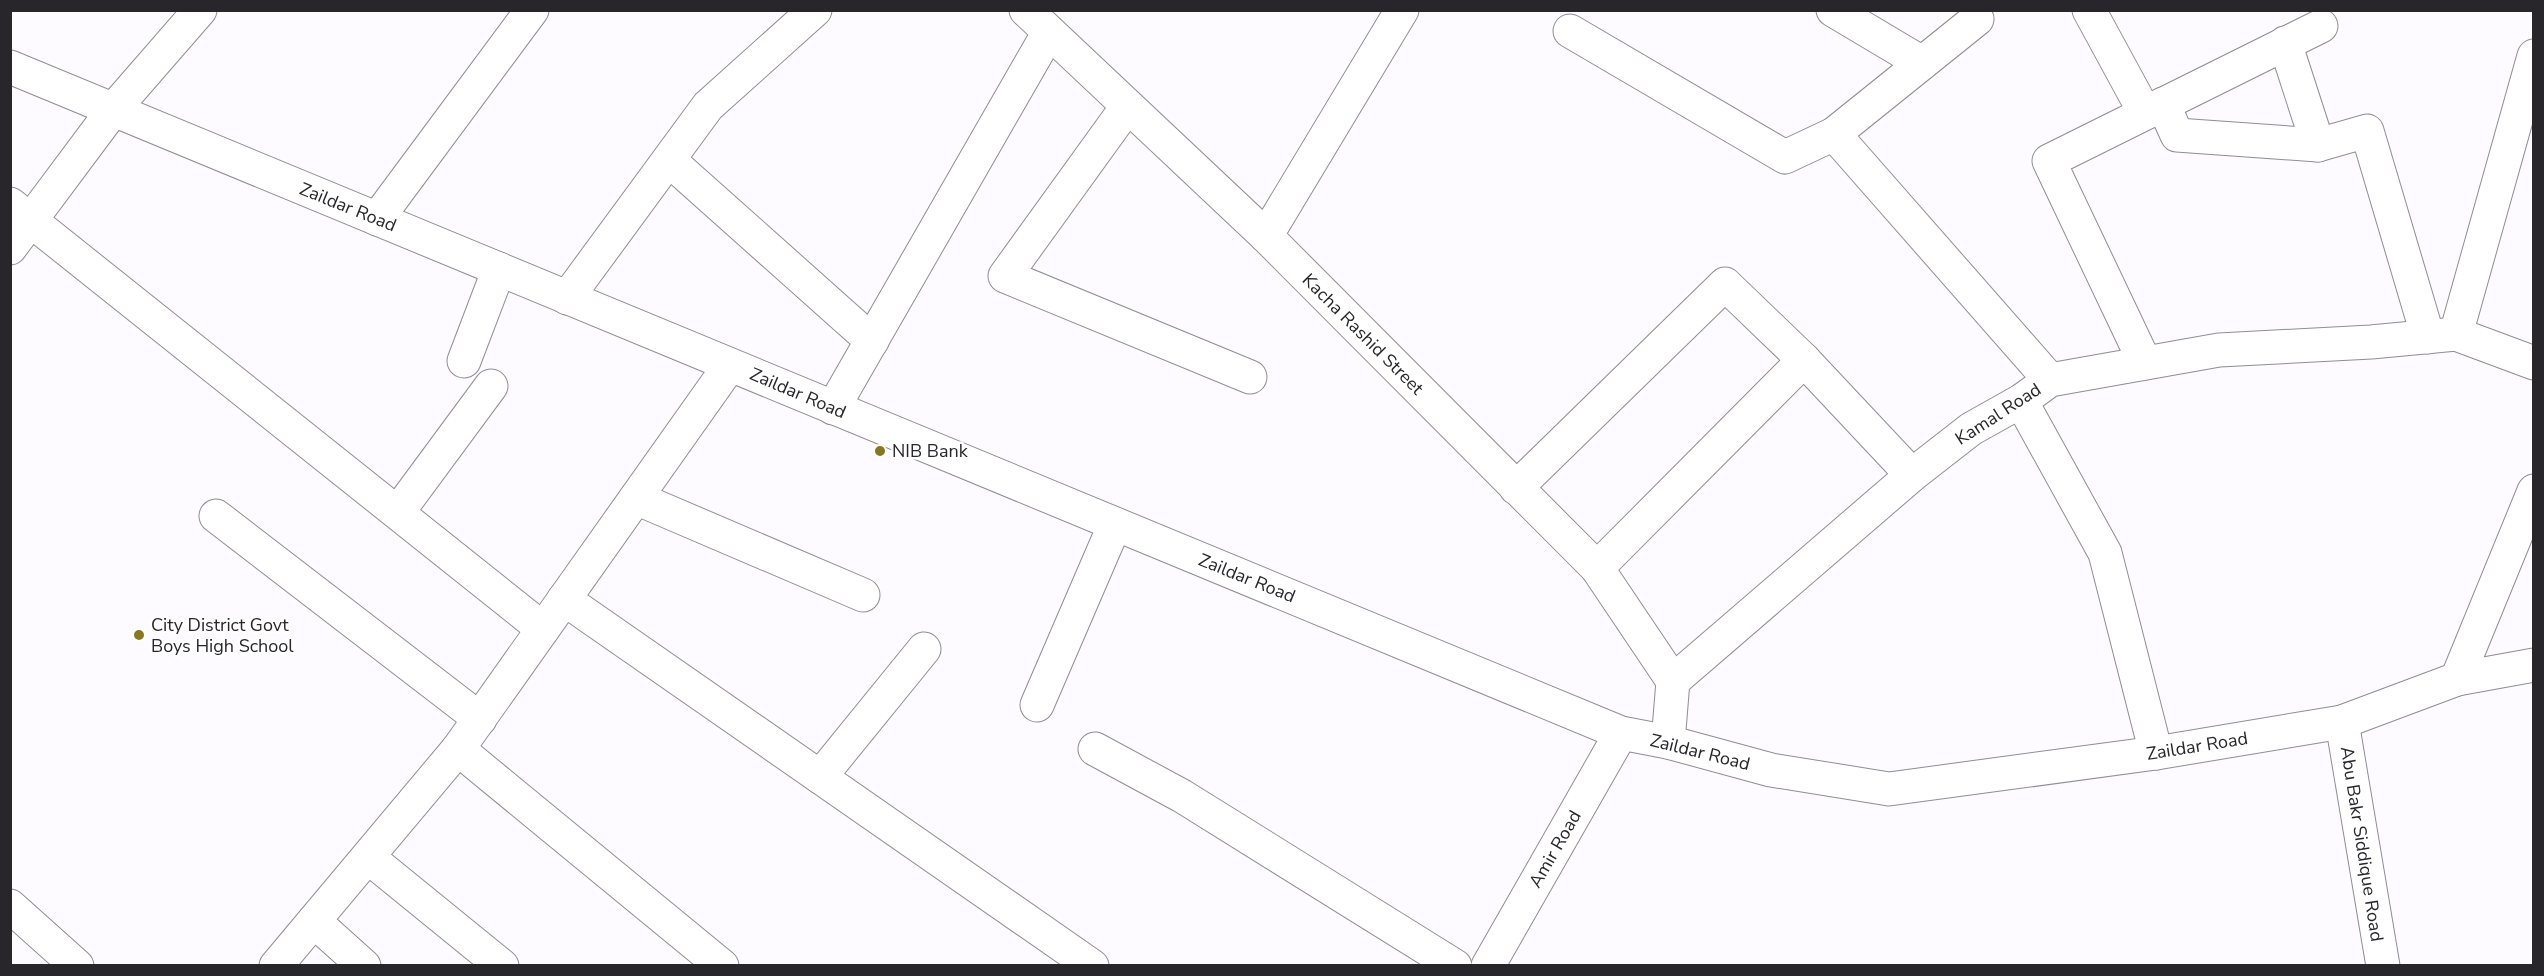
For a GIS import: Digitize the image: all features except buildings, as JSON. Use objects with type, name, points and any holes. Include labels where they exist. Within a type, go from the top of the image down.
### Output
[{"type":"street","points":[[10,248],[21,212],[200,10]]},
{"type":"street","points":[[377,219],[532,10]]},
{"type":"street","points":[[567,298],[708,106],[815,10]]},
{"type":"street","points":[[1266,237],[1402,10]]},
{"type":"street","points":[[1833,10],[1922,63]]},
{"type":"street","points":[[2089,10],[2154,109],[2178,135],[2319,145],[2367,131],[2442,335]]},
{"type":"street","points":[[1570,31],[1785,157],[1834,134],[1977,19]]},
{"type":"street","points":[[833,408],[872,341],[1038,21]]},
{"type":"street","name":"Kacha Rashid Street","points":[[1038,21],[1266,237],[1597,568],[1673,681]]},
{"type":"street","points":[[2145,363],[2049,161],[2321,26]]},
{"type":"street","points":[[2285,43],[2319,145]]},
{"type":"street","points":[[2442,335],[2534,56]]},
{"type":"street","name":"Zaildar Road","points":[[10,67],[1621,733],[1668,742],[1771,770],[1889,789],[2156,753],[2342,722],[2457,679],[2534,665]]},
{"type":"street","points":[[1127,107],[1005,276],[1250,377]]},
{"type":"street","points":[[1834,134],[2050,380]]},
{"type":"street","points":[[669,160],[872,341]]},
{"type":"street","points":[[21,212],[543,629]]},
{"type":"street","points":[[464,361],[499,269]]},
{"type":"street","points":[[1516,488],[1725,284],[1804,360],[1912,475]]},
{"type":"street","name":"Kamal Road","points":[[1673,681],[1912,475],[1971,429],[2021,401],[2050,380],[2219,350],[2442,335],[2534,363]]},
{"type":"street","points":[[1597,568],[1804,360]]},
{"type":"street","points":[[276,966],[458,749],[730,365]]},
{"type":"street","points":[[398,512],[491,386]]},
{"type":"street","points":[[2021,401],[2105,553],[2156,753]]},
{"type":"street","points":[[2457,679],[2534,491]]},
{"type":"street","points":[[636,498],[863,595]]},
{"type":"street","points":[[216,516],[480,719]]},
{"type":"street","points":[[1037,705],[1114,524]]},
{"type":"street","points":[[564,599],[1092,966]]},
{"type":"street","points":[[820,777],[924,649]]},
{"type":"street","points":[[1668,742],[1673,681]]},
{"type":"street","name":"Abu Bakr Siddique Road","points":[[2342,722],[2383,966]]},
{"type":"street","name":"Amir Road","points":[[1488,966],[1621,733]]},
{"type":"street","points":[[458,749],[722,966]]},
{"type":"street","points":[[1095,749],[1182,796],[1455,966]]},
{"type":"street","points":[[368,857],[502,966]]},
{"type":"street","points":[[10,906],[77,966]]},
{"type":"street","points":[[314,921],[364,966]]},
{"type":"place","name":"NIB Bank","points":[[880,451]]},
{"type":"place","name":"City District Govt Boys High School","points":[[139,635]]}]
